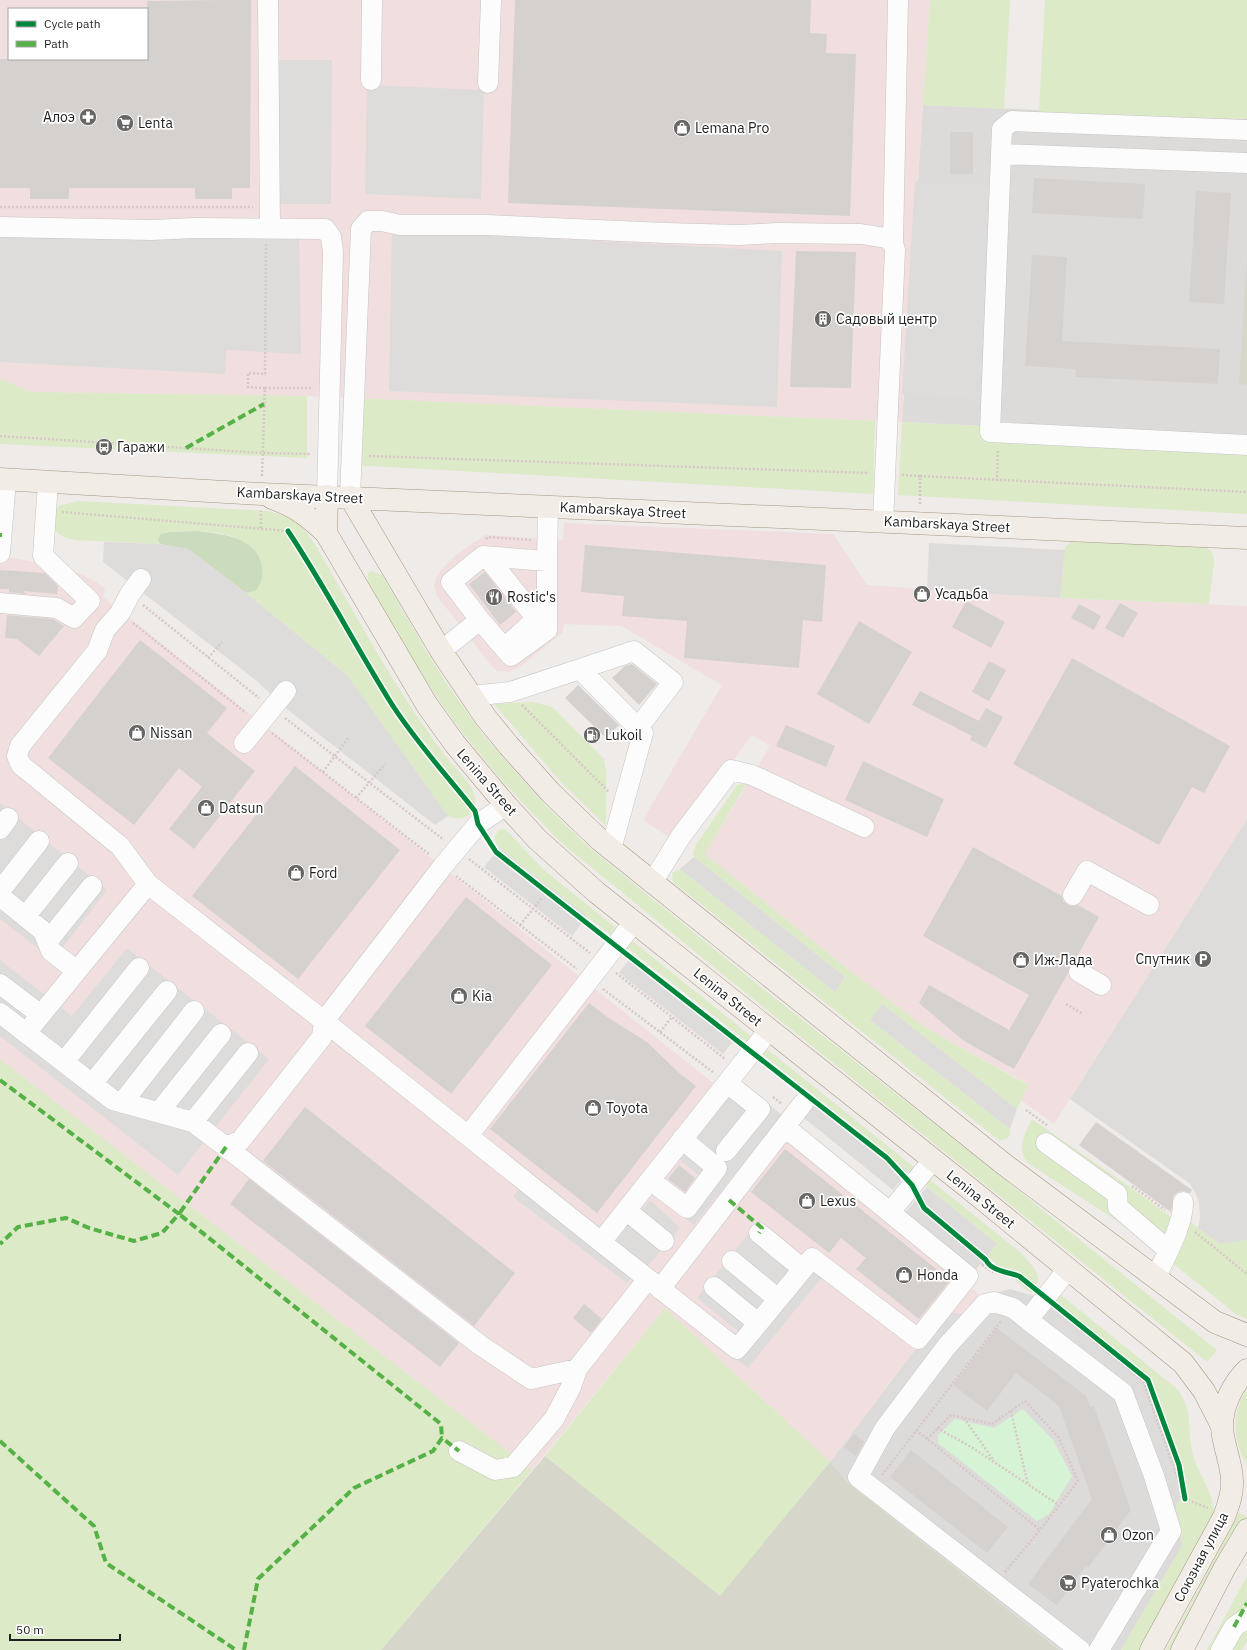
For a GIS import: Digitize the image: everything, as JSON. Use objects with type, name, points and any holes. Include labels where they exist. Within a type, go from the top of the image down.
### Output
[{"type":"main road","name":"Kambarskaya Street","points":[[3,479],[261,494],[1247,538]]},
{"type":"main road","name":"Lenina Street","points":[[261,494],[297,509],[308,516],[326,533],[427,705],[455,744],[506,805],[537,839],[596,892],[933,1160],[1183,1363],[1204,1391],[1222,1426]]},
{"type":"main road","points":[[326,533],[327,496]]},
{"type":"main road","points":[[350,497],[441,651],[490,723],[530,770],[576,818],[652,883],[999,1160],[1216,1322],[1247,1335]]},
{"type":"main road","points":[[1222,1426],[1227,1401],[1238,1379],[1247,1370]]},
{"type":"main road","name":"Союзная улица","points":[[1151,1650],[1224,1517],[1230,1499],[1232,1482],[1222,1426]]},
{"type":"main road","points":[[1229,1459],[1247,1485]]},
{"type":"main road","name":"Союзная улица","points":[[1182,1650],[1224,1569],[1247,1530]]},
{"type":"lane","points":[[265,228],[268,0]]},
{"type":"lane","points":[[371,80],[372,0]]},
{"type":"lane","points":[[488,84],[491,0]]},
{"type":"lane","points":[[883,522],[895,259],[893,243],[898,0]]},
{"type":"lane","points":[[1247,130],[1012,121],[1002,129],[990,432],[1247,445]]},
{"type":"lane","points":[[1001,154],[1247,163]]},
{"type":"lane","points":[[350,497],[361,229],[368,221],[382,221],[400,225],[486,225],[679,234],[861,234],[880,236],[893,243]]},
{"type":"lane","points":[[0,227],[146,230],[265,228],[325,229],[331,237],[333,252],[327,496]]},
{"type":"lane","points":[[0,553],[3,509],[3,479]]},
{"type":"lane","points":[[0,603],[57,608],[74,618],[90,601],[43,556],[48,482]]},
{"type":"lane","points":[[546,561],[483,556],[451,582],[480,620],[511,656],[547,630],[546,561],[548,506]]},
{"type":"lane","points":[[487,556],[533,614],[533,622],[504,648]]},
{"type":"lane","points":[[135,587],[120,613],[104,630],[97,650],[20,746],[17,756],[21,765],[120,846],[148,884],[324,1022],[654,1284],[737,1349],[812,1258],[918,1339],[968,1276],[890,1212],[794,1114],[654,1284],[577,1369],[571,1387],[554,1419],[513,1467],[495,1470],[459,1451]]},
{"type":"lane","points":[[441,651],[480,620]]},
{"type":"lane","points":[[471,696],[510,692],[634,651],[673,682],[638,728]]},
{"type":"lane","points":[[580,669],[643,733],[611,849]]},
{"type":"lane","points":[[244,743],[286,691]]},
{"type":"lane","points":[[652,883],[681,836],[731,770],[752,775],[864,827]]},
{"type":"lane","points":[[226,1147],[241,1140],[265,1110],[322,1036],[324,1022],[478,824],[506,805]]},
{"type":"lane","points":[[0,891],[39,841]]},
{"type":"lane","points":[[25,917],[68,862]]},
{"type":"lane","points":[[1073,895],[1087,871],[1148,905]]},
{"type":"lane","points":[[26,1033],[148,884]]},
{"type":"lane","points":[[47,942],[92,886]]},
{"type":"lane","points":[[0,896],[43,931],[51,951],[77,970]]},
{"type":"lane","points":[[468,1136],[634,922]]},
{"type":"lane","points":[[64,1062],[139,968]]},
{"type":"lane","points":[[1079,972],[1101,985]]},
{"type":"lane","points":[[0,984],[41,1015]]},
{"type":"lane","points":[[92,1084],[167,990]]},
{"type":"lane","points":[[122,1103],[194,1012]]},
{"type":"lane","points":[[0,1013],[113,1100],[193,1122],[480,1345],[531,1379],[577,1369]]},
{"type":"lane","points":[[601,1242],[769,1030]]},
{"type":"lane","points":[[159,1112],[221,1034]]},
{"type":"lane","points":[[193,1122],[248,1054]]},
{"type":"lane","points":[[726,1152],[760,1108],[732,1076]]},
{"type":"lane","points":[[650,1180],[687,1208],[717,1168],[682,1139]]},
{"type":"lane","points":[[1046,1143],[1117,1194],[1118,1207],[1168,1250]]},
{"type":"lane","points":[[890,1212],[933,1160]]},
{"type":"lane","points":[[626,1210],[664,1241]]},
{"type":"lane","points":[[1156,1277],[1182,1212]]},
{"type":"lane","points":[[758,1233],[803,1269]]},
{"type":"lane","points":[[732,1261],[778,1299]]},
{"type":"lane","points":[[1028,1320],[1068,1269]]},
{"type":"lane","points":[[714,1287],[758,1323]]},
{"type":"lane","points":[[1080,1650],[858,1477],[885,1428],[947,1346],[985,1304],[994,1302],[1013,1308],[1123,1393],[1162,1498],[1171,1531],[1099,1650]]},
{"type":"lane","points":[[1221,1650],[1234,1628],[1247,1618]]},
{"type":"path","points":[[253,208],[256,202]]},
{"type":"path","points":[[0,207],[253,208]]},
{"type":"path","points":[[253,208],[265,228],[266,363],[265,374],[248,373],[248,387],[319,388]]},
{"type":"path","points":[[261,528],[265,388]]},
{"type":"path","points":[[997,481],[998,433]]},
{"type":"path","points":[[0,436],[262,453],[328,454]]},
{"type":"path","points":[[362,456],[885,474],[997,481],[1247,492]]},
{"type":"path","points":[[920,476],[920,523]]},
{"type":"path","points":[[46,512],[261,528],[288,532],[292,537]]},
{"type":"path","points":[[135,587],[208,658],[672,1017],[732,1076]]},
{"type":"path","points":[[120,613],[322,772],[660,1032],[732,1076]]},
{"type":"path","points":[[208,658],[222,642]]},
{"type":"path","points":[[510,692],[622,805]]},
{"type":"path","points":[[322,772],[349,737]]},
{"type":"path","points":[[356,798],[385,764]]},
{"type":"path","points":[[520,925],[542,898]]},
{"type":"path","points":[[1066,1004],[1083,1014]]},
{"type":"path","points":[[660,1032],[672,1017]]},
{"type":"path","points":[[772,1096],[794,1114]]},
{"type":"path","points":[[1182,1212],[1247,1274]]},
{"type":"path","points":[[980,1255],[986,1260],[988,1265],[995,1269],[1019,1276],[1044,1298]]},
{"type":"path","points":[[982,1265],[986,1260]]},
{"type":"path","points":[[976,1261],[993,1272],[1017,1278],[1148,1380],[1179,1465],[1186,1499],[1162,1498]]},
{"type":"path","points":[[871,1488],[1002,1320],[1007,1325]]},
{"type":"path","points":[[927,1439],[951,1415],[992,1424],[1025,1401],[1059,1438],[1078,1481],[995,1584]]},
{"type":"path","points":[[1011,1410],[1028,1486]]},
{"type":"path","points":[[963,1417],[996,1463]]},
{"type":"path","points":[[937,1428],[973,1448],[1028,1486],[1059,1505]]},
{"type":"path","points":[[916,1430],[1040,1530]]},
{"type":"shaded area","points":[[0,0],[930,0],[902,422],[307,396],[31,392],[0,379]]},
{"type":"shaded area","points":[[275,60],[332,60],[331,204],[274,204]]},
{"type":"shaded area","points":[[367,85],[484,90],[481,199],[365,194]]},
{"type":"shaded area","points":[[923,105],[1247,119],[1247,439],[902,422]]},
{"type":"shaded area","points":[[915,181],[993,186],[980,398],[902,394]]},
{"type":"shaded area","points":[[0,223],[299,230],[301,354],[226,350],[225,374],[0,362]]},
{"type":"shaded area","points":[[392,230],[782,251],[777,407],[389,391]]},
{"type":"shaded area","points":[[1247,255],[1247,385],[1239,384]]},
{"type":"shaded area","points":[[564,523],[833,534],[867,585],[1060,598],[1247,606],[1247,819],[1054,1124],[1021,1100],[1028,1084],[938,1035],[914,1019],[849,970],[705,854],[770,746],[752,735],[675,841],[643,820],[722,685],[621,626],[564,624],[562,633],[520,667],[508,672],[497,671],[437,596],[434,585],[437,576],[443,568],[456,555],[485,535],[563,540]]},
{"type":"shaded area","points":[[104,542],[160,544],[188,549],[246,593],[348,676],[448,816],[435,825],[288,710],[257,681],[103,562]]},
{"type":"shaded area","points":[[929,543],[1065,550],[1060,598],[927,590]]},
{"type":"shaded area","points":[[0,556],[65,567],[95,581],[105,589],[103,597],[982,1297],[968,1315],[947,1312],[928,1333],[830,1462],[665,1308],[532,1470],[0,1059]]},
{"type":"shaded area","points":[[0,803],[107,890],[53,960],[0,919]]},
{"type":"shaded area","name":"Спутник","points":[[1247,819],[1247,1240],[1220,1244],[1198,1228],[1200,1218],[1199,1202],[1189,1183],[1070,1099]]},
{"type":"shaded area","points":[[499,848],[587,916],[572,936],[484,867]]},
{"type":"shaded area","points":[[694,857],[845,977],[835,992],[680,869]]},
{"type":"shaded area","points":[[127,948],[269,1059],[178,1175],[0,1036],[0,960],[72,1016]]},
{"type":"shaded area","points":[[632,956],[736,1037],[723,1054],[619,973]]},
{"type":"shaded area","points":[[882,1004],[1017,1109],[1010,1129],[870,1020]]},
{"type":"shaded area","points":[[735,1077],[782,1115],[694,1225],[676,1211],[702,1178],[672,1154]]},
{"type":"shaded area","points":[[812,1095],[908,1171],[893,1190],[798,1113]]},
{"type":"shaded area","points":[[520,1187],[634,1274],[627,1283],[513,1197]]},
{"type":"shaded area","points":[[927,1187],[997,1244],[973,1273],[903,1215]]},
{"type":"shaded area","points":[[650,1200],[680,1228],[647,1267],[615,1241]]},
{"type":"shaded area","points":[[758,1222],[824,1275],[748,1368],[726,1351],[740,1333],[697,1298]]},
{"type":"shaded area","points":[[1010,1289],[1051,1301],[1149,1379],[1187,1488],[1176,1506],[1182,1546],[1121,1650],[1059,1650],[848,1483],[830,1462],[928,1333],[947,1312],[982,1297]]},
{"type":"shaded area","points":[[950,1314],[965,1318],[893,1408],[881,1398]]},
{"type":"shaded area","points":[[1059,1317],[1141,1382],[1176,1479],[1167,1483],[1130,1389],[1051,1324]]},
{"type":"shaded area","points":[[545,1456],[720,1593],[830,1462],[848,1483],[1059,1650],[381,1650]]},
{"type":"green space","points":[[930,0],[1010,0],[1004,109],[923,105]]},
{"type":"green space","points":[[1045,0],[1247,0],[1247,119],[1039,113]]},
{"type":"green space","points":[[0,379],[31,392],[307,396],[307,458],[0,444]]},
{"type":"green space","points":[[355,398],[875,421],[873,494],[354,465]]},
{"type":"green space","points":[[902,422],[1247,439],[1247,514],[898,495]]},
{"type":"green space","points":[[78,501],[267,511],[284,516],[296,522],[316,546],[376,651],[408,703],[443,753],[472,789],[475,798],[475,811],[462,818],[448,816],[348,676],[246,593],[255,591],[261,560],[249,545],[236,538],[203,531],[180,531],[161,534],[158,539],[160,544],[76,540],[60,535],[53,527],[56,511],[59,506]]},
{"type":"green space","points":[[197,531],[238,539],[247,543],[254,550],[259,558],[262,568],[262,578],[255,591],[246,593],[188,549],[160,544],[158,539],[161,534],[170,532]]},
{"type":"green space","points":[[1074,539],[1205,546],[1212,552],[1214,561],[1209,604],[1060,598],[1065,547]]},
{"type":"green space","points":[[371,571],[382,575],[432,661],[484,736],[543,803],[586,845],[762,988],[1217,1350],[1207,1362],[742,990],[565,846],[508,787],[456,724],[440,702],[395,630],[368,582],[368,573]]},
{"type":"green space","points":[[533,702],[552,707],[604,759],[606,773],[606,826],[561,782],[494,704]]},
{"type":"green space","points":[[746,784],[705,854],[849,970],[914,1019],[938,1035],[1028,1085],[1017,1109],[883,1005],[870,1020],[1010,1129],[1008,1138],[1000,1141],[673,882],[672,873],[680,869],[835,992],[845,977],[694,857],[693,853],[696,845],[737,785]]},
{"type":"green space","points":[[505,829],[544,870],[1021,1253],[1034,1267],[1038,1277],[1035,1287],[1030,1293],[987,1256],[996,1244],[812,1093],[499,848],[495,842],[495,837],[499,830]]},
{"type":"green space","points":[[0,1059],[532,1470],[381,1650],[0,1650]]},
{"type":"green space","points":[[1032,1119],[1186,1228],[1189,1221],[1220,1244],[1247,1240],[1247,1319],[1236,1314],[1130,1229],[1029,1164],[1025,1159],[1022,1148],[1024,1136]]},
{"type":"green space","points":[[1061,1295],[1176,1388],[1182,1396],[1188,1412],[1193,1455],[1213,1505],[1214,1513],[1145,1650],[1121,1650],[1182,1546],[1176,1506],[1187,1488],[1149,1379],[1051,1301],[1057,1296]]},
{"type":"green space","points":[[665,1308],[830,1462],[720,1596],[545,1456]]},
{"type":"green space","points":[[1247,1390],[1247,1464],[1239,1447],[1236,1417],[1238,1407]]},
{"type":"green space","points":[[1023,1409],[1053,1440],[1072,1476],[1049,1514],[1037,1521],[938,1443],[938,1435],[955,1419],[994,1428]]},
{"type":"green space","points":[[1239,1513],[1247,1517],[1247,1525],[1180,1650],[1166,1650]]},
{"type":"green space","points":[[1247,1576],[1247,1641],[1242,1650],[1207,1650]]},
{"type":"building","name":"Lenta","points":[[251,0],[250,188],[232,188],[232,199],[195,199],[195,188],[69,188],[69,199],[30,199],[30,188],[0,188],[0,59],[148,60],[147,1]]},
{"type":"building","name":"Lemana Pro","points":[[515,0],[811,0],[810,33],[827,34],[826,53],[856,54],[850,216],[508,203]]},
{"type":"building","points":[[950,132],[973,132],[973,174],[950,174]]},
{"type":"building","points":[[1034,178],[1145,184],[1143,219],[1032,213]]},
{"type":"building","points":[[1196,191],[1231,193],[1224,304],[1189,302]]},
{"type":"building","name":"Садовый центр","points":[[796,251],[856,252],[851,388],[790,387]]},
{"type":"building","points":[[1032,255],[1067,257],[1062,341],[1220,349],[1218,384],[1075,377],[1076,369],[1025,366]]},
{"type":"building","points":[[585,545],[826,565],[822,622],[803,620],[799,668],[684,658],[687,621],[622,616],[624,596],[581,592]]},
{"type":"building","points":[[0,570],[45,573],[58,586],[57,594],[23,591],[26,594],[9,592],[9,589],[0,589]]},
{"type":"building","name":"Rostic's","points":[[485,572],[516,612],[500,625],[469,584]]},
{"type":"building","points":[[966,601],[1005,622],[991,648],[952,627]]},
{"type":"building","points":[[1120,603],[1138,613],[1123,638],[1105,628]]},
{"type":"building","points":[[1079,604],[1101,616],[1094,630],[1071,618]]},
{"type":"building","points":[[7,615],[53,619],[64,626],[39,656],[17,639],[5,638]]},
{"type":"building","points":[[859,621],[912,652],[869,724],[817,694]]},
{"type":"building","name":"Nissan","points":[[140,640],[227,708],[207,733],[255,771],[194,849],[169,829],[202,787],[179,768],[134,825],[48,758]]},
{"type":"building","points":[[1072,658],[1230,746],[1204,793],[1192,787],[1159,845],[1013,764]]},
{"type":"building","points":[[989,661],[1006,670],[989,701],[972,692]]},
{"type":"building","points":[[632,664],[657,684],[639,705],[612,678],[625,666]]},
{"type":"building","points":[[578,685],[619,725],[606,738],[565,698]]},
{"type":"building","points":[[920,691],[979,721],[986,708],[1003,717],[986,748],[970,740],[972,736],[912,705]]},
{"type":"building","points":[[786,725],[835,746],[826,767],[776,746]]},
{"type":"building","points":[[863,761],[944,799],[927,837],[845,800]]},
{"type":"building","name":"Ford","points":[[295,766],[400,850],[298,979],[192,896]]},
{"type":"building","name":"Иж-Лада","points":[[973,847],[1062,896],[1063,901],[1068,905],[1078,905],[1099,917],[1074,962],[1069,967],[1068,973],[1014,1069],[964,1041],[919,1003],[929,985],[1009,1030],[1029,995],[923,936]]},
{"type":"building","name":"Kia","points":[[466,897],[552,965],[451,1094],[365,1026]]},
{"type":"building","name":"Toyota","points":[[589,1003],[610,1019],[647,1042],[678,1072],[696,1086],[597,1213],[490,1129]]},
{"type":"building","points":[[305,1107],[515,1273],[474,1326],[263,1161]]},
{"type":"building","points":[[1096,1122],[1192,1190],[1190,1193],[1183,1191],[1174,1195],[1171,1212],[1079,1145]]},
{"type":"building","points":[[785,1149],[950,1280],[919,1319],[856,1269],[866,1258],[841,1238],[829,1253],[751,1192]]},
{"type":"building","points":[[679,1165],[695,1178],[685,1192],[668,1179]]},
{"type":"building","points":[[249,1179],[459,1343],[440,1367],[230,1204]]},
{"type":"building","points":[[584,1304],[602,1319],[591,1333],[573,1318]]},
{"type":"building","points":[[997,1328],[1086,1396],[1090,1407],[1094,1406],[1131,1510],[1088,1568],[1086,1566],[1057,1605],[1028,1584],[1092,1499],[1059,1406],[1016,1373],[987,1411],[953,1385]]},
{"type":"building","points":[[854,1434],[864,1442],[856,1456],[844,1447]]},
{"type":"building","points":[[911,1450],[1008,1527],[987,1553],[890,1477]]},
{"type":"marked path","points":[[186,448],[264,404]]},
{"type":"marked path","points":[[0,1080],[179,1214],[162,1233],[134,1241],[89,1228],[66,1218],[18,1227],[0,1244]]},
{"type":"marked path","points":[[226,1147],[179,1214],[441,1424],[442,1438]]},
{"type":"marked path","points":[[729,1200],[762,1228],[759,1233]]},
{"type":"marked path","points":[[244,1650],[258,1579],[354,1488],[433,1451],[442,1438],[459,1451]]},
{"type":"marked path","points":[[0,1441],[94,1526],[106,1563],[236,1650]]},
{"type":"marked path","points":[[1234,1627],[1247,1603]]},
{"type":"cycle path","points":[[288,531],[402,720],[422,747],[475,811],[478,824],[496,852],[887,1158],[912,1185],[924,1208],[986,1260],[988,1264],[1000,1271],[1019,1276],[1148,1380],[1179,1465],[1185,1499]]},
{"type":"place","name":"Алоэ","points":[[88,117]]},
{"type":"place","name":"Lenta","points":[[125,123]]},
{"type":"place","name":"Lemana Pro","points":[[682,128]]},
{"type":"place","name":"Садовый центр","points":[[823,319]]},
{"type":"place","name":"Гаражи","points":[[104,447]]},
{"type":"place","name":"Усадьба","points":[[922,594]]},
{"type":"place","name":"Rostic's","points":[[494,597]]},
{"type":"place","name":"Nissan","points":[[137,733]]},
{"type":"place","name":"Lukoil","points":[[592,735]]},
{"type":"place","name":"Datsun","points":[[206,808]]},
{"type":"place","name":"Ford","points":[[296,873]]},
{"type":"place","name":"Спутник","points":[[1203,959]]},
{"type":"place","name":"Иж-Лада","points":[[1021,960]]},
{"type":"place","name":"Kia","points":[[459,996]]},
{"type":"place","name":"Toyota","points":[[593,1108]]},
{"type":"place","name":"Lexus","points":[[807,1201]]},
{"type":"place","name":"Honda","points":[[904,1275]]},
{"type":"place","name":"Ozon","points":[[1109,1535]]},
{"type":"place","name":"Pyaterochka","points":[[1068,1583]]}]
